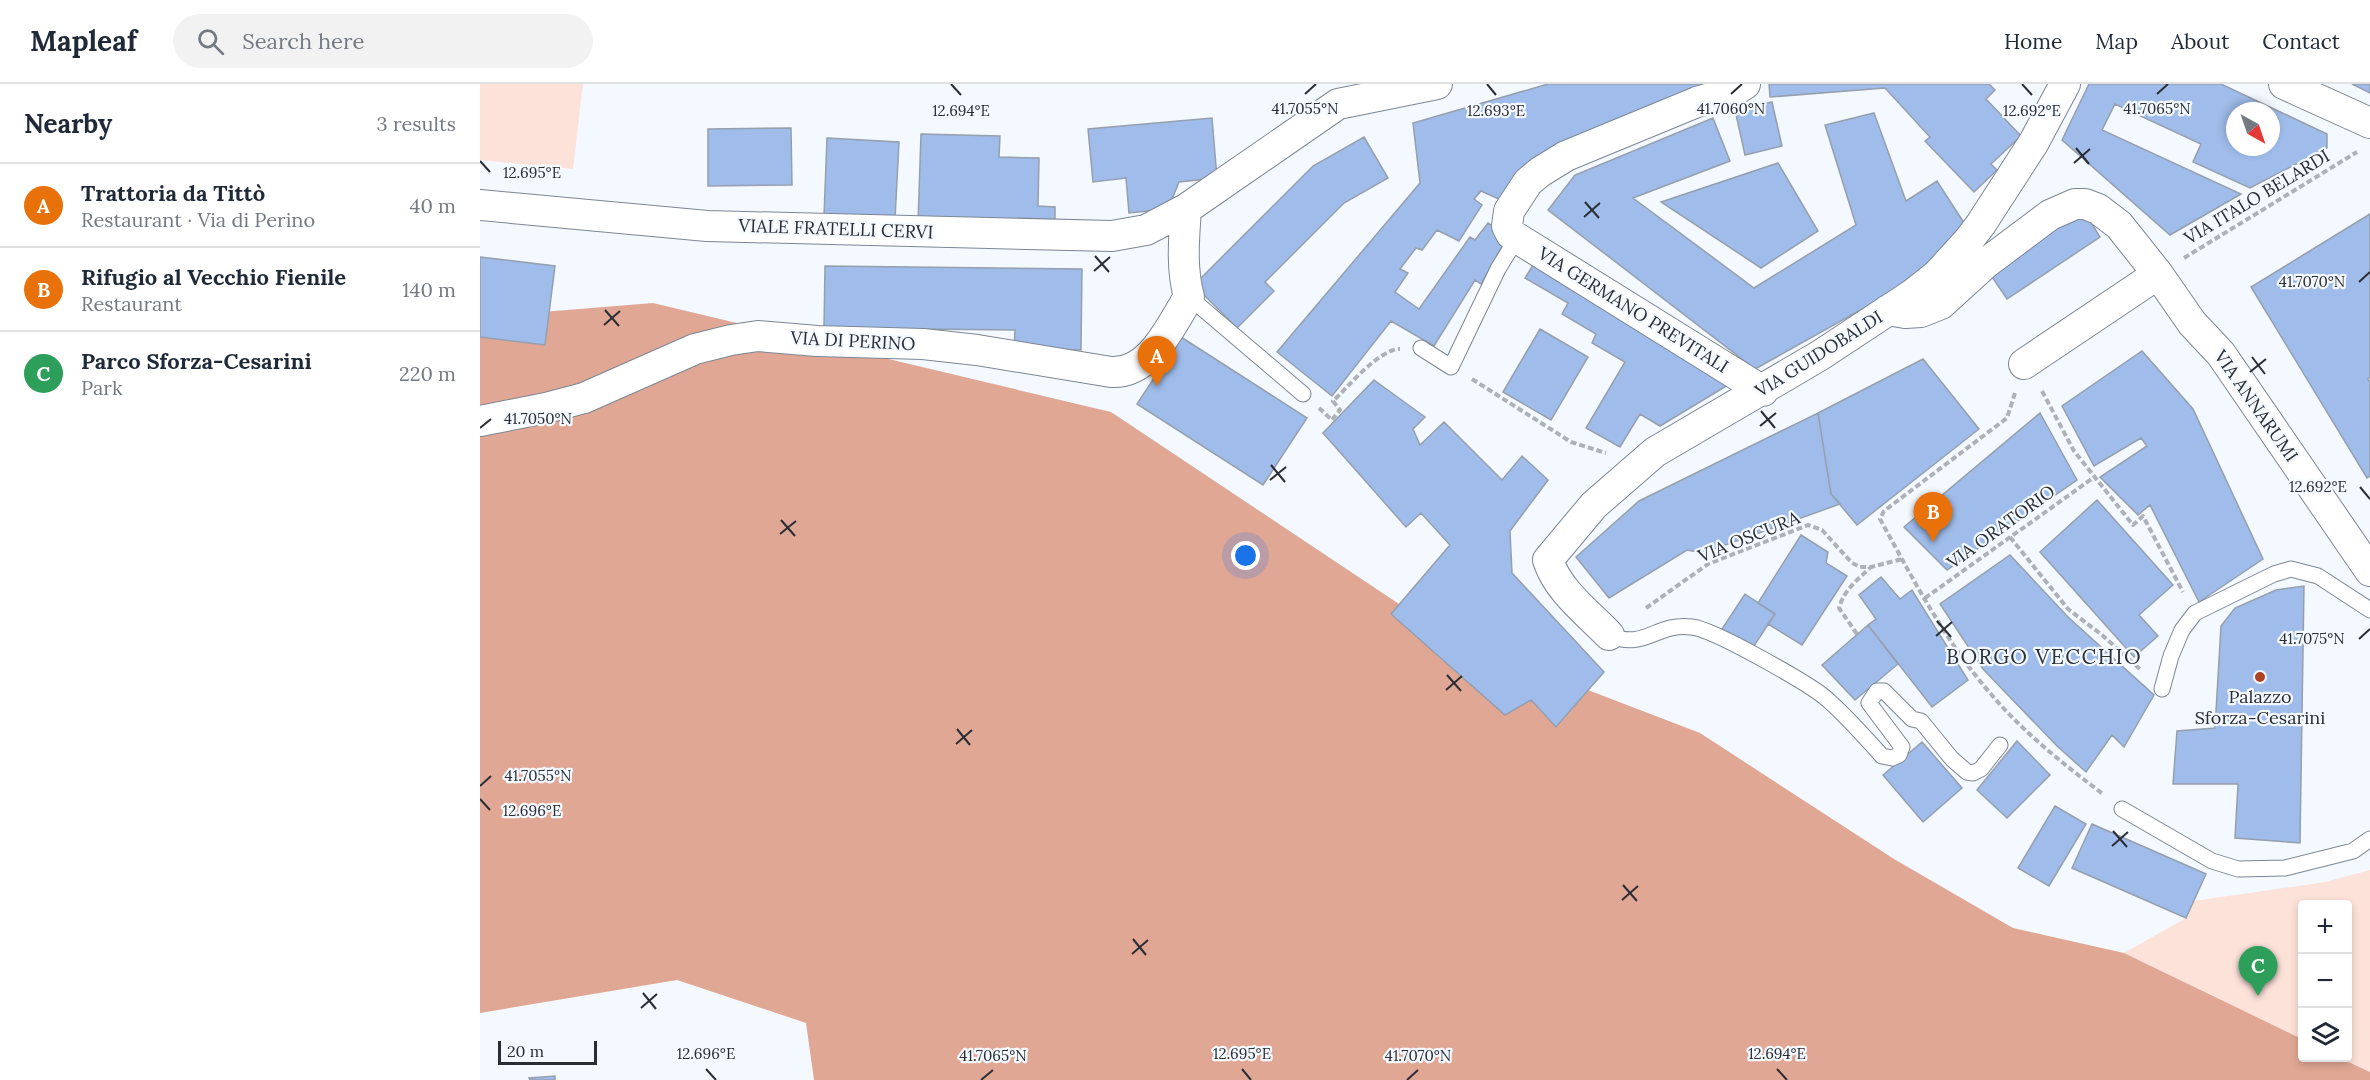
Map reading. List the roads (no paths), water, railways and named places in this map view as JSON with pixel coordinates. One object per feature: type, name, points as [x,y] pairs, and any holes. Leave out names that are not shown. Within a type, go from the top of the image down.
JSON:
[{"type":"street","points":[[1336,94],[1437,84]]},
{"type":"street","points":[[1512,232],[1509,211],[1528,182],[1552,164],[1697,102],[1734,91],[1745,84]]},
{"type":"street","points":[[1888,310],[1937,275],[1968,242],[2034,142],[2065,84]]},
{"type":"street","points":[[2284,84],[2365,136]]},
{"type":"street","name":"VIALE FRATELLI CERVI","points":[[480,205],[707,226],[1112,236],[1146,230],[1186,209],[1336,94]]},
{"type":"street","name":"VIA GUIDOBALDI","points":[[1609,634],[1559,585],[1552,574],[1548,560],[1594,505],[1642,463],[1672,442],[1763,391],[1888,310],[1905,313],[1921,312],[1948,300],[1986,263],[2063,207],[2085,204],[2111,218]]},
{"type":"street","points":[[1186,209],[1183,254],[1187,291]]},
{"type":"street","name":"VIA ANNARUMI","points":[[2111,218],[2158,274],[2192,323],[2221,354],[2370,571]]},
{"type":"street","name":"VIA GERMANO PREVITALI","points":[[1512,232],[1763,391]]},
{"type":"street","points":[[2024,364],[2158,274]]},
{"type":"street","name":"VIA DI PERINO","points":[[480,420],[546,408],[584,398],[695,349],[759,336],[933,345],[1111,372],[1126,371],[1140,365],[1151,354],[1187,291]]},
{"type":"lane","points":[[1421,348],[1451,367],[1498,269],[1512,232]]},
{"type":"lane","points":[[1187,291],[1304,394]]},
{"type":"lane","points":[[2162,689],[2182,630],[2195,614],[2274,574],[2291,569],[2318,576],[2370,610]]},
{"type":"lane","points":[[1609,634],[1628,641],[1666,628],[1694,627],[1723,639],[1820,694],[1882,756],[1892,758],[1899,755],[1902,747],[1869,704],[1877,691],[1884,691],[1912,719],[1921,721],[1952,759],[1967,772],[1973,773],[1981,769],[2001,745]]},
{"type":"lane","points":[[2122,809],[2212,861],[2238,869],[2285,868],[2353,851],[2370,839]]},
{"type":"place","name":"Trattoria da Tittò","points":[[1157,386]]},
{"type":"place","name":"Rifugio al Vecchio Fienile","points":[[1933,542]]},
{"type":"place","name":"Palazzo Sforza-Cesarini","points":[[2260,677]]},
{"type":"place","name":"Parco Sforza-Cesarini","points":[[2258,996]]},
{"type":"district","name":"BORGO VECCHIO","points":[[2044,657]]}]
